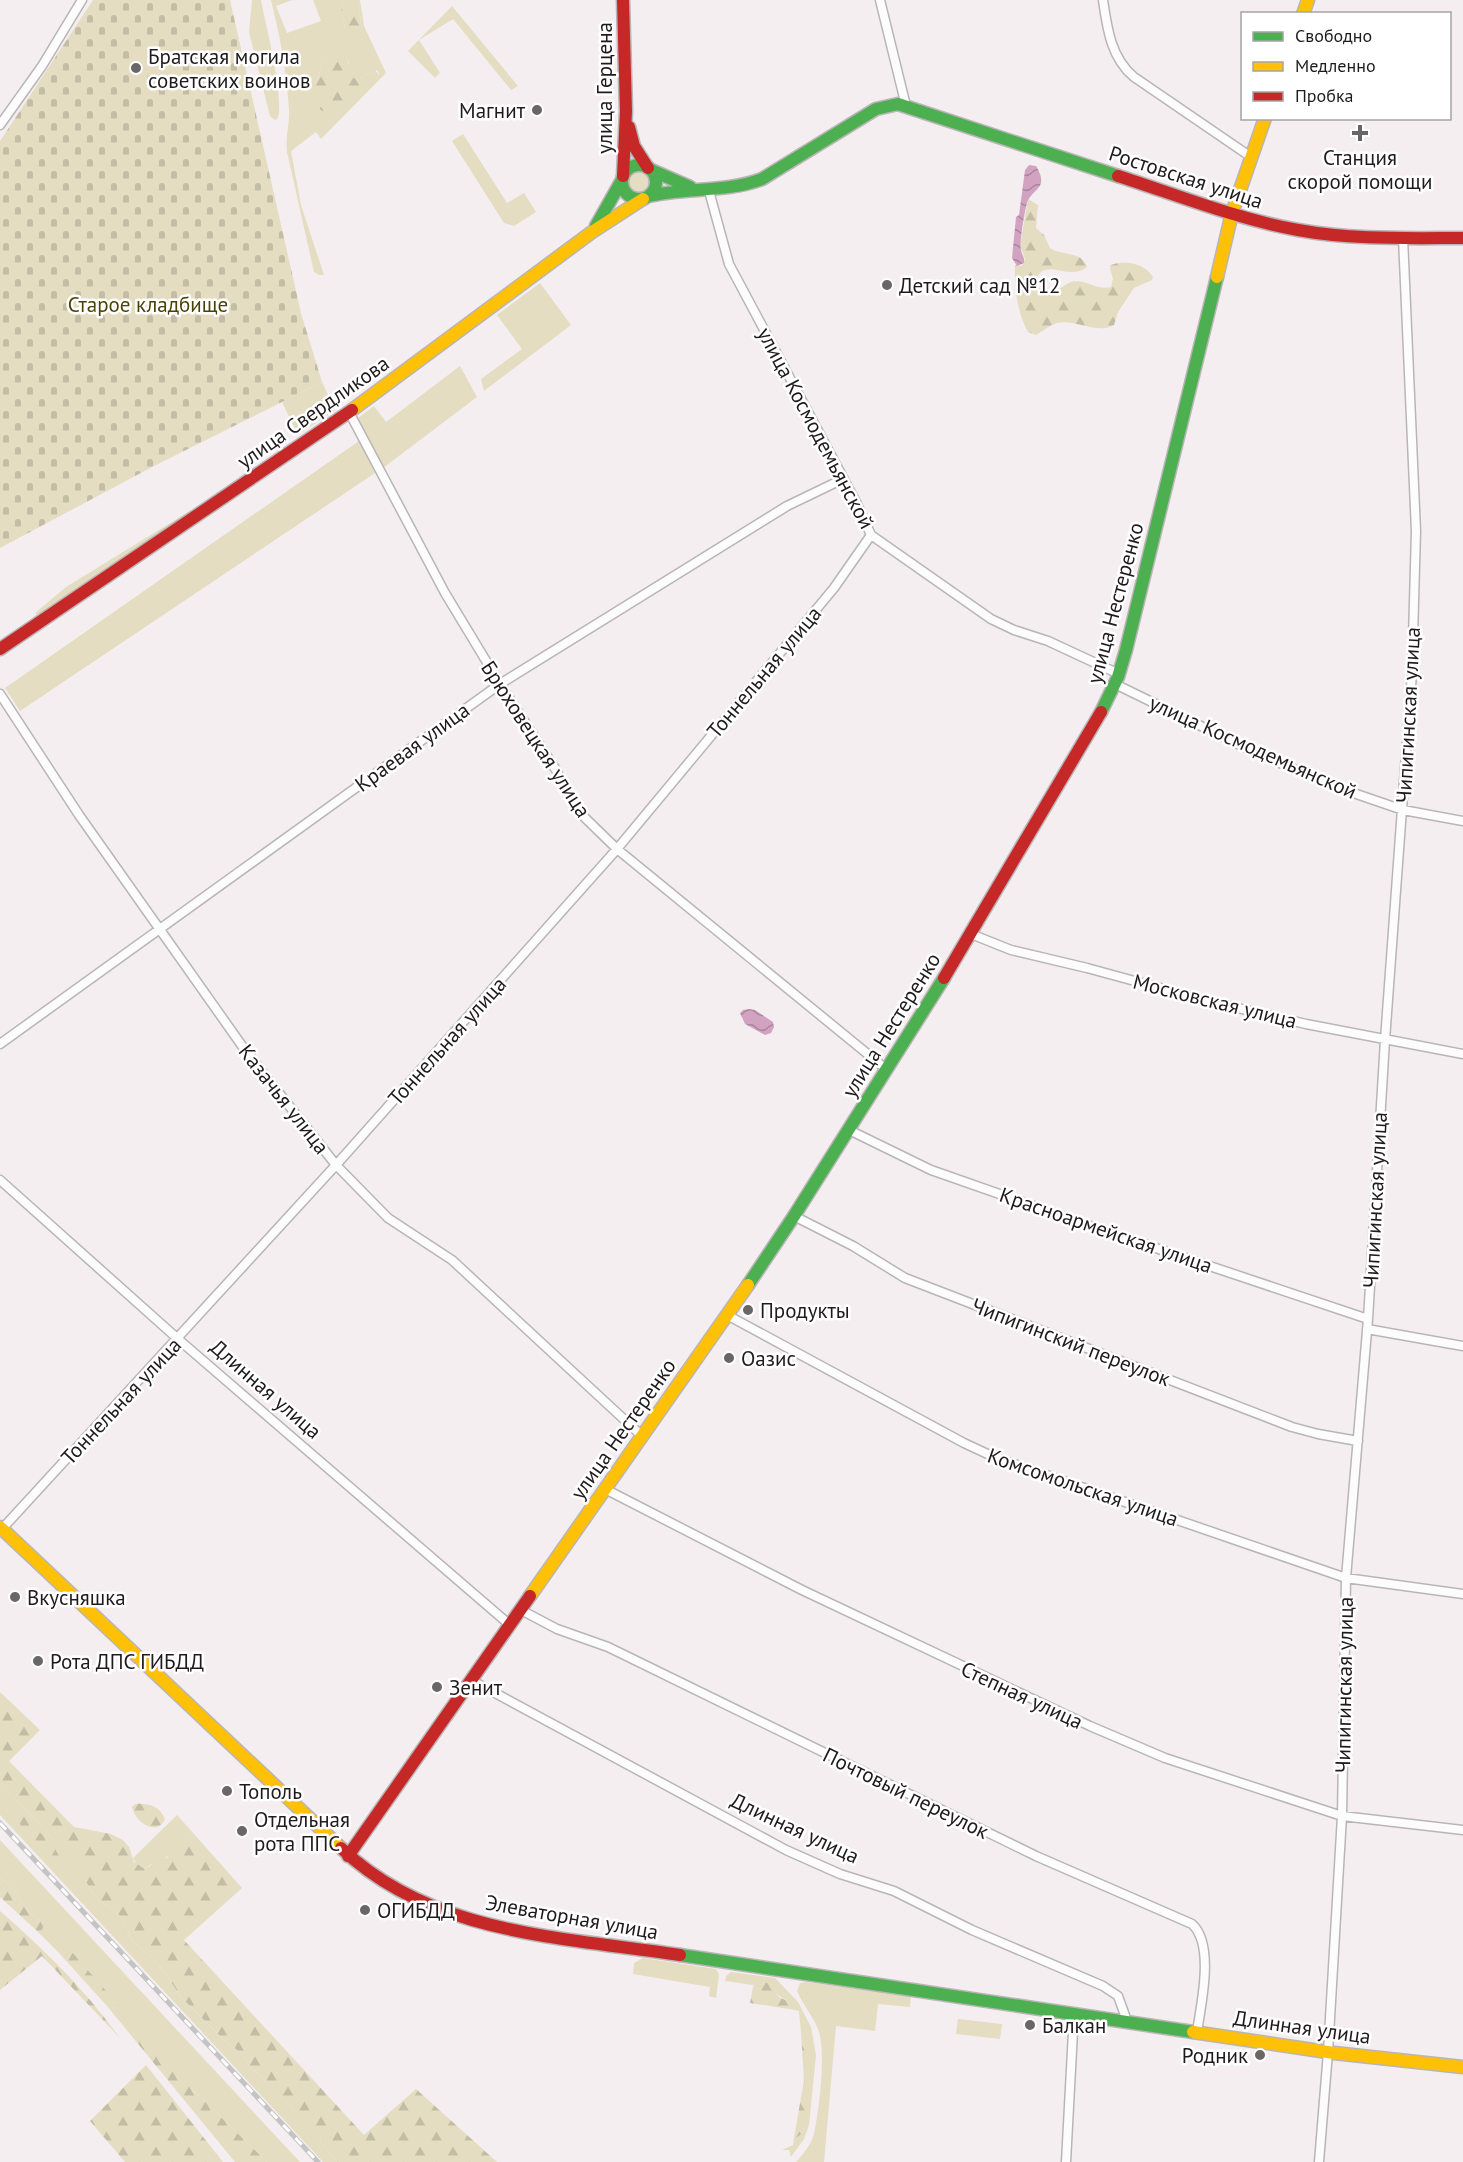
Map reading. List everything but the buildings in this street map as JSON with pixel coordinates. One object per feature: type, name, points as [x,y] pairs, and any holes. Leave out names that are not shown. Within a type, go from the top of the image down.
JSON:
[{"type":"street","points":[[0,125],[42,66],[82,0]]},
{"type":"street","name":"улица Герцена","points":[[592,232],[609,207],[623,178],[626,111],[623,0]]},
{"type":"street","points":[[880,0],[906,106]]},
{"type":"street","points":[[1103,0],[1112,45],[1116,56],[1129,73],[1251,157]]},
{"type":"street","name":"улица Свердликова","points":[[0,649],[349,412],[592,232],[646,197],[675,190],[736,189],[754,183],[876,109],[892,104],[906,106]]},
{"type":"street","name":"Ростовская улица","points":[[906,106],[1232,213],[1296,230],[1325,235],[1463,238]]},
{"type":"street","points":[[626,111],[634,146],[650,169],[656,178],[656,185],[646,197],[636,199],[628,195],[624,189],[623,178],[629,168],[635,166],[650,169],[671,180],[705,190]]},
{"type":"street","name":"улица Нестеренко","points":[[348,1856],[794,1216],[971,934],[1117,679],[1232,213],[1264,120]]},
{"type":"street","name":"улица Космодемьянской","points":[[705,190],[729,264],[856,502],[871,535],[1000,625],[1048,641],[1288,768],[1403,810],[1463,821]]},
{"type":"street","name":"Чипигинская улица","points":[[1319,2162],[1342,1816],[1346,1578],[1368,1324],[1384,1040],[1412,673],[1416,531],[1403,238]]},
{"type":"street","name":"Брюховецкая улица","points":[[349,412],[445,593],[556,770],[579,812],[617,849],[886,1069]]},
{"type":"street","name":"Краевая улица","points":[[0,1044],[500,684],[787,506],[843,479]]},
{"type":"street","name":"Тоннельная улица","points":[[1,1528],[336,1166],[617,849],[834,588],[871,535]]},
{"type":"street","name":"Казачья улица","points":[[0,694],[79,814],[245,1050],[336,1166],[388,1218],[452,1260],[642,1436]]},
{"type":"street","name":"Московская улица","points":[[971,934],[1011,951],[1208,1001],[1384,1040],[1463,1054]]},
{"type":"street","name":"Красноармейская улица","points":[[849,1130],[931,1170],[1368,1324],[1463,1346]]},
{"type":"street","name":"Длинная улица","points":[[0,1180],[178,1339],[510,1625]]},
{"type":"street","name":"Чипигинский переулок","points":[[794,1216],[853,1246],[905,1278],[1292,1427],[1358,1441]]},
{"type":"street","name":"Комсомольская улица","points":[[727,1315],[994,1457],[1346,1578],[1463,1594]]},
{"type":"street","name":"Степная улица","points":[[605,1489],[802,1590],[1090,1726],[1164,1758],[1342,1816],[1463,1830]]},
{"type":"street","name":"Элеваторная улица","points":[[1,1528],[348,1856],[382,1883],[423,1904],[450,1914],[524,1932],[1131,2022]]},
{"type":"street","name":"Почтовый переулок","points":[[521,1610],[557,1629],[608,1647],[1036,1856],[1192,1924],[1202,1938],[1204,1959],[1204,1983],[1197,2032]]},
{"type":"street","name":"Длинная улица","points":[[471,1680],[786,1850],[840,1874],[894,1891],[972,1930],[1103,1986],[1118,1996],[1131,2022],[1328,2052],[1463,2067]]},
{"type":"street","points":[[1066,2162],[1074,2013]]},
{"type":"green space","name":"Старое кладбище","points":[[93,0],[230,0],[301,313],[322,382],[154,466],[0,548],[0,141]]},
{"type":"green space","points":[[252,0],[261,0],[274,60],[279,94],[278,118],[275,120],[270,116],[249,32]]},
{"type":"green space","points":[[271,0],[292,0],[276,6],[287,33],[321,21],[313,0],[344,0],[342,14],[345,27],[362,29],[358,0],[360,0],[364,26],[386,73],[321,139],[316,132],[291,151],[301,205],[324,275],[314,272],[287,152],[288,96],[283,55]],"holes":[[[346,58],[349,62],[349,72],[355,79],[360,79],[375,70],[379,75],[347,107],[308,91],[317,80],[323,62]]]},
{"type":"green space","points":[[344,0],[358,0],[362,29],[360,32],[349,32],[345,25],[342,17]]},
{"type":"green space","points":[[452,6],[518,86],[511,90],[453,19],[419,40],[440,73],[435,78],[408,51]]},
{"type":"green space","points":[[341,56],[347,60],[349,72],[355,79],[360,79],[375,70],[379,75],[345,109],[331,114],[312,103],[308,91],[317,80],[323,62]]},
{"type":"green space","points":[[463,134],[507,203],[524,193],[536,212],[514,226],[504,223],[452,141]]},
{"type":"green space","points":[[639,169],[648,173],[652,182],[648,191],[639,195],[630,191],[626,182],[630,173]]},
{"type":"green space","points":[[1028,199],[1038,205],[1036,228],[1044,235],[1050,248],[1081,258],[1087,267],[1072,272],[1050,269],[1043,271],[1038,275],[1035,284],[1039,288],[1053,292],[1076,281],[1106,288],[1111,287],[1113,279],[1110,268],[1111,265],[1117,263],[1135,264],[1145,269],[1153,277],[1152,280],[1134,288],[1118,312],[1114,325],[1107,328],[1093,328],[1064,322],[1054,324],[1036,335],[1028,332],[1019,308],[1015,265],[1021,266],[1025,259],[1020,246]]},
{"type":"green space","points":[[540,283],[571,325],[484,391],[481,379],[522,349],[497,315]]},
{"type":"green space","points":[[460,366],[477,397],[383,468],[358,418],[374,406],[386,422]]},
{"type":"green space","points":[[322,382],[335,410],[298,435],[282,402]]},
{"type":"green space","points":[[359,441],[375,473],[20,711],[5,688]]},
{"type":"green space","points":[[188,512],[191,516],[39,618],[35,613],[66,587]]},
{"type":"green space","points":[[0,1692],[40,1730],[9,1761],[74,1827],[111,1834],[123,1840],[129,1847],[134,1862],[143,1868],[149,1867],[156,1859],[167,1858],[176,1842],[194,1834],[242,1888],[184,1940],[364,2135],[416,2089],[497,2162],[337,2162],[320,2141],[321,2136],[297,2120],[291,2106],[273,2092],[267,2081],[250,2067],[243,2054],[227,2043],[181,1997],[149,1954],[132,1941],[123,1919],[92,1892],[73,1858],[0,1782]]},
{"type":"green space","points":[[0,1782],[52,1838],[74,1858],[92,1892],[123,1919],[132,1941],[149,1954],[181,1997],[227,2043],[243,2054],[250,2067],[291,2106],[295,2115],[321,2136],[320,2141],[337,2162],[323,2162],[0,1815]]},
{"type":"green space","points":[[135,1804],[153,1806],[160,1811],[165,1820],[156,1827],[146,1825],[134,1812],[132,1807]]},
{"type":"green space","points":[[23,1815],[54,1847],[60,1858],[54,1860],[46,1856],[38,1842],[20,1824],[17,1817]]},
{"type":"green space","points":[[177,1815],[194,1834],[185,1838],[163,1860],[152,1863],[148,1867],[138,1866],[133,1858]]},
{"type":"green space","points":[[0,1840],[300,2162],[267,2162],[38,1932],[42,1930],[40,1921],[25,1908],[15,1890],[0,1877]]},
{"type":"green space","points":[[0,1877],[15,1890],[25,1908],[40,1921],[43,1926],[42,1930],[38,1932],[0,1897]]},
{"type":"green space","points":[[0,1911],[64,1971],[120,2038],[42,1956],[0,1990]]},
{"type":"green space","points":[[60,1946],[71,1951],[192,2089],[267,2162],[235,2162],[107,2006],[59,1953],[57,1949]]},
{"type":"green space","points":[[643,1958],[716,1969],[719,1974],[716,1998],[709,1996],[710,1987],[633,1974],[634,1963]]},
{"type":"green space","points":[[731,1972],[775,1978],[798,2002],[811,2027],[816,2055],[809,2125],[804,2139],[791,2157],[789,2150],[782,2150],[793,2145],[794,2138],[801,2135],[804,2130],[810,2092],[808,2058],[803,2032],[801,2033],[799,2011],[789,2009],[791,2005],[785,1999],[754,1982],[753,1985],[725,1981],[726,1976]]},
{"type":"green space","points":[[754,1982],[768,1983],[779,1997],[790,2003],[789,2009],[750,2003]]},
{"type":"green space","points":[[800,1983],[911,1996],[910,2007],[878,2004],[875,2031],[836,2026],[824,2162],[796,2162],[809,2146],[814,2134],[821,2083],[822,2054],[819,2032],[797,1991]]},
{"type":"green space","points":[[958,2019],[1002,2024],[1000,2039],[956,2034]]},
{"type":"green space","points":[[801,2033],[809,2037],[810,2101],[806,2126],[801,2134],[794,2138],[804,2080]]},
{"type":"green space","points":[[146,2065],[223,2162],[125,2162],[90,2121]]},
{"type":"water","points":[[1029,165],[1036,166],[1041,184],[1027,203],[1021,241],[1024,263],[1017,266],[1012,258],[1016,217],[1019,215],[1025,170]]},
{"type":"water","points":[[749,1009],[755,1010],[773,1022],[774,1027],[771,1033],[765,1035],[745,1024],[740,1013]]},
{"type":"railway","points":[[0,1823],[318,2162]]},
{"type":"traffic: fast","points":[[649,196],[734,186],[762,179],[876,109],[898,104],[1118,176]]},
{"type":"traffic: fast","points":[[639,165],[651,170],[656,182],[651,194],[639,199],[627,194],[622,182],[627,170],[639,165]]},
{"type":"traffic: fast","points":[[651,170],[690,187]]},
{"type":"traffic: fast","points":[[596,226],[622,180]]},
{"type":"traffic: fast","points":[[1101,712],[1118,677],[1126,650],[1217,277]]},
{"type":"traffic: fast","points":[[748,1285],[944,978]]},
{"type":"traffic: fast","points":[[680,1955],[1193,2032]]},
{"type":"traffic: slow","points":[[1304,12],[1308,0]]},
{"type":"traffic: slow","points":[[1217,277],[1232,213],[1264,120]]},
{"type":"traffic: slow","points":[[352,410],[592,232],[643,199]]},
{"type":"traffic: slow","points":[[530,1596],[748,1285]]},
{"type":"traffic: slow","points":[[0,1527],[341,1848]]},
{"type":"traffic: slow","points":[[1193,2032],[1334,2053],[1463,2067]]},
{"type":"traffic: jam","points":[[623,0],[626,111],[623,176]]},
{"type":"traffic: jam","points":[[629,127],[634,146],[648,168]]},
{"type":"traffic: jam","points":[[1118,176],[1230,213],[1298,230],[1359,237],[1463,238]]},
{"type":"traffic: jam","points":[[0,649],[352,410]]},
{"type":"traffic: jam","points":[[944,978],[1101,712]]},
{"type":"traffic: jam","points":[[348,1856],[530,1596]]},
{"type":"traffic: jam","points":[[341,1848],[377,1877],[416,1899],[457,1915],[545,1936],[680,1955]]},
{"type":"place","name":"Братская могила советских воинов","points":[[136,68]]},
{"type":"place","name":"Магнит","points":[[537,110]]},
{"type":"place","name":"Станция скорой помощи","points":[[1360,133]]},
{"type":"place","name":"Детский сад №12","points":[[887,285]]},
{"type":"place","name":"Продукты","points":[[748,1310]]},
{"type":"place","name":"Оазис","points":[[729,1358]]},
{"type":"place","name":"Вкусняшка","points":[[15,1597]]},
{"type":"place","name":"Рота ДПС ГИБДД","points":[[38,1661]]},
{"type":"place","name":"Зенит","points":[[437,1687]]},
{"type":"place","name":"Тополь","points":[[227,1791]]},
{"type":"place","name":"Отдельная рота ППС","points":[[242,1831]]},
{"type":"place","name":"ОГИБДД","points":[[365,1910]]},
{"type":"place","name":"Балкан","points":[[1030,2025]]},
{"type":"place","name":"Родник","points":[[1260,2055]]}]
